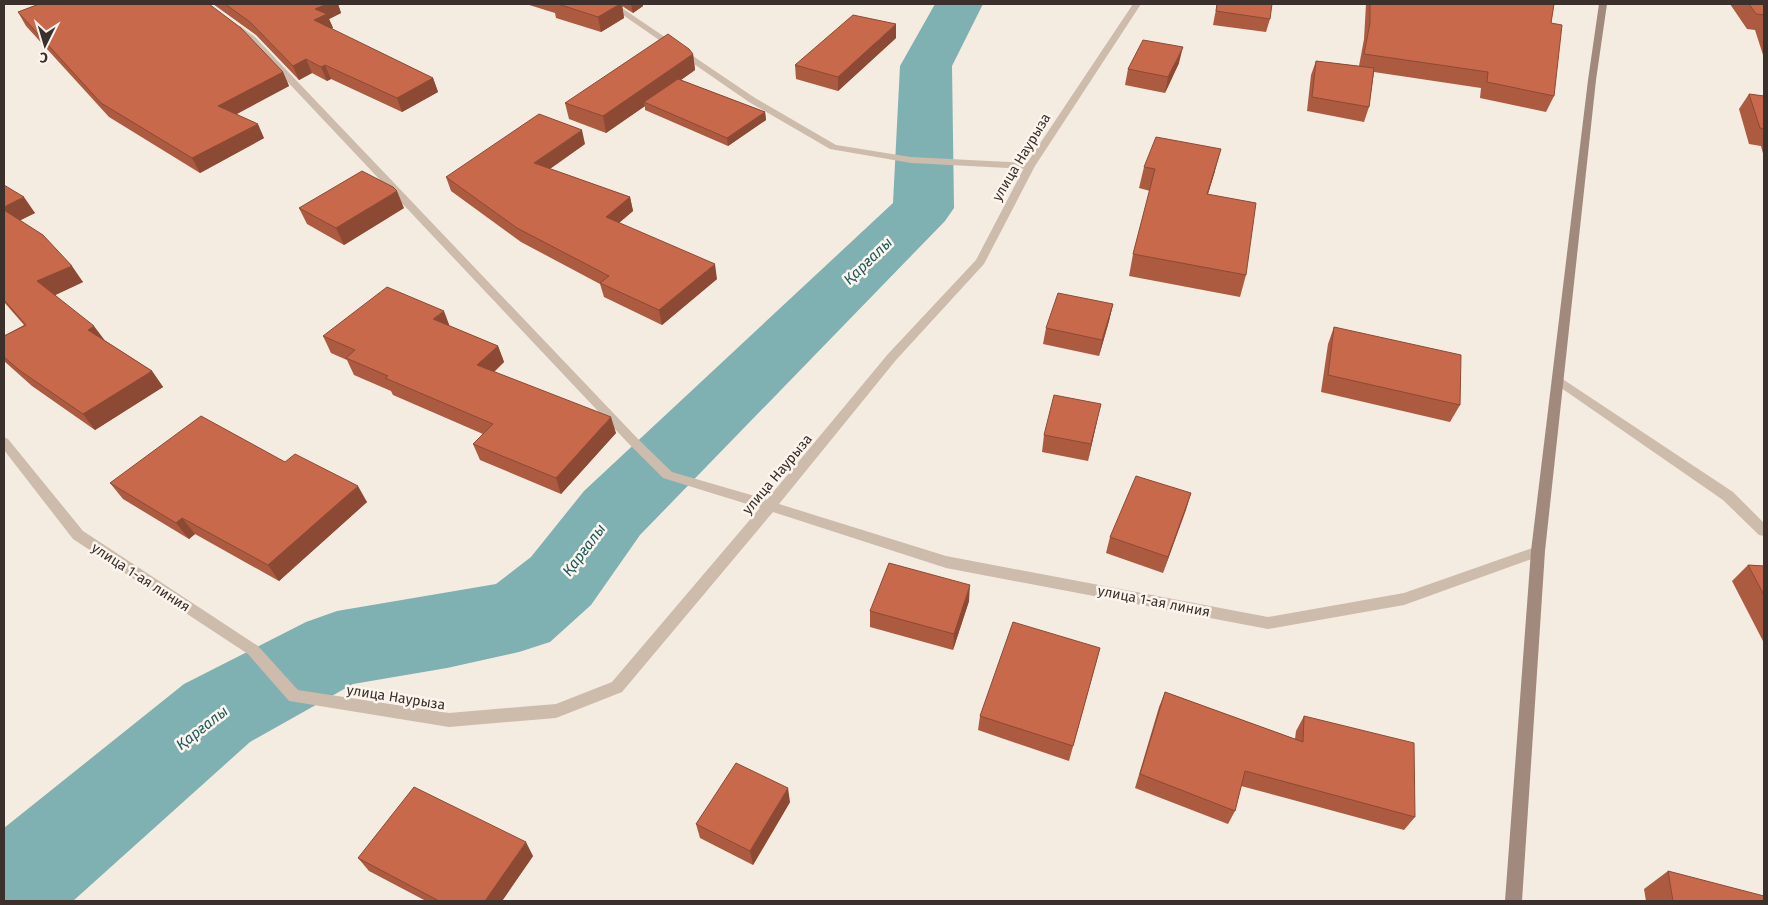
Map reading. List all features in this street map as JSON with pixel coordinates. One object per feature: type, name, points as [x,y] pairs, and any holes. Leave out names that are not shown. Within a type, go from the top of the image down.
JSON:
[{"type":"street","points":[[612,4],[752,100],[833,147],[911,160],[1030,166]]},
{"type":"street","name":"улица Наурыза","points":[[294,696],[449,720],[556,711],[617,687],[770,506],[892,357],[980,262],[1030,166],[1137,4]]},
{"type":"street","points":[[1513,901],[1538,551],[1603,4]]},
{"type":"street","name":"улица 1-ая линия","points":[[229,21],[252,39],[634,442],[668,475],[946,562],[1268,623],[1404,599],[1538,551]]},
{"type":"street","points":[[1558,380],[1728,496],[1764,531]]},
{"type":"street","name":"улица 1-ая линия","points":[[4,442],[78,536],[253,650],[294,696]]},
{"type":"building","points":[[39,4],[209,4],[241,28],[283,72],[218,106],[258,124],[192,158],[101,103],[18,12]]},
{"type":"building","points":[[225,4],[327,4],[315,9],[327,14],[314,20],[433,78],[397,98],[325,65],[321,67],[306,59],[293,66],[250,22]]},
{"type":"building","points":[[558,4],[620,4],[598,17]]},
{"type":"building","points":[[1217,4],[1272,4],[1270,19],[1216,11]]},
{"type":"building","points":[[1370,4],[1554,4],[1551,23],[1562,25],[1554,96],[1487,82],[1488,72],[1364,54],[1370,23]]},
{"type":"building","points":[[1749,4],[1764,4],[1764,15],[1756,14]]},
{"type":"building","points":[[853,15],[896,24],[838,77],[795,65]]},
{"type":"building","points":[[668,34],[693,54],[603,116],[565,103]]},
{"type":"building","points":[[1143,40],[1183,47],[1168,77],[1128,69]]},
{"type":"building","points":[[1316,61],[1374,68],[1369,107],[1312,97]]},
{"type":"building","points":[[678,79],[765,112],[727,138],[644,102]]},
{"type":"building","points":[[1749,94],[1764,96],[1764,129],[1760,128]]},
{"type":"building","points":[[539,114],[582,130],[534,163],[630,197],[606,217],[715,264],[659,310],[600,283],[609,276],[517,228],[446,177]]},
{"type":"building","points":[[1156,137],[1221,149],[1207,194],[1256,203],[1246,275],[1133,254],[1155,169],[1144,167]]},
{"type":"building","points":[[362,171],[397,191],[336,228],[299,208]]},
{"type":"building","points":[[4,185],[24,197],[4,207]]},
{"type":"building","points":[[4,210],[43,235],[72,266],[37,281],[94,326],[88,330],[152,371],[83,414],[19,370],[4,357],[4,336],[26,325],[4,300]]},
{"type":"building","points":[[387,287],[444,311],[433,319],[498,346],[477,365],[611,417],[556,478],[473,444],[493,424],[385,378],[388,376],[346,358],[355,350],[323,336]]},
{"type":"building","points":[[1058,293],[1113,304],[1102,340],[1046,328]]},
{"type":"building","points":[[1334,327],[1461,355],[1460,405],[1328,375]]},
{"type":"building","points":[[1054,395],[1101,404],[1091,444],[1044,435]]},
{"type":"building","points":[[201,416],[285,462],[295,454],[358,486],[268,565],[182,518],[176,523],[110,483]]},
{"type":"building","points":[[1136,476],[1191,493],[1168,557],[1110,537]]},
{"type":"building","points":[[889,563],[970,585],[954,634],[870,611]]},
{"type":"building","points":[[1748,565],[1764,566],[1764,595]]},
{"type":"building","points":[[1013,622],[1100,648],[1073,746],[980,716]]},
{"type":"building","points":[[1165,692],[1303,742],[1304,716],[1414,743],[1415,817],[1245,771],[1235,811],[1140,774]]},
{"type":"building","points":[[736,763],[788,788],[750,851],[696,824]]},
{"type":"building","points":[[414,787],[526,842],[485,901],[439,901],[358,858]]},
{"type":"building","points":[[1668,871],[1764,896],[1764,901],[1673,901]]},
{"type":"waterway","name":"Қарғалы","points":[[4,894],[217,713],[337,649],[447,631],[519,616],[561,581],[612,513],[923,208],[926,66],[959,4]]}]
